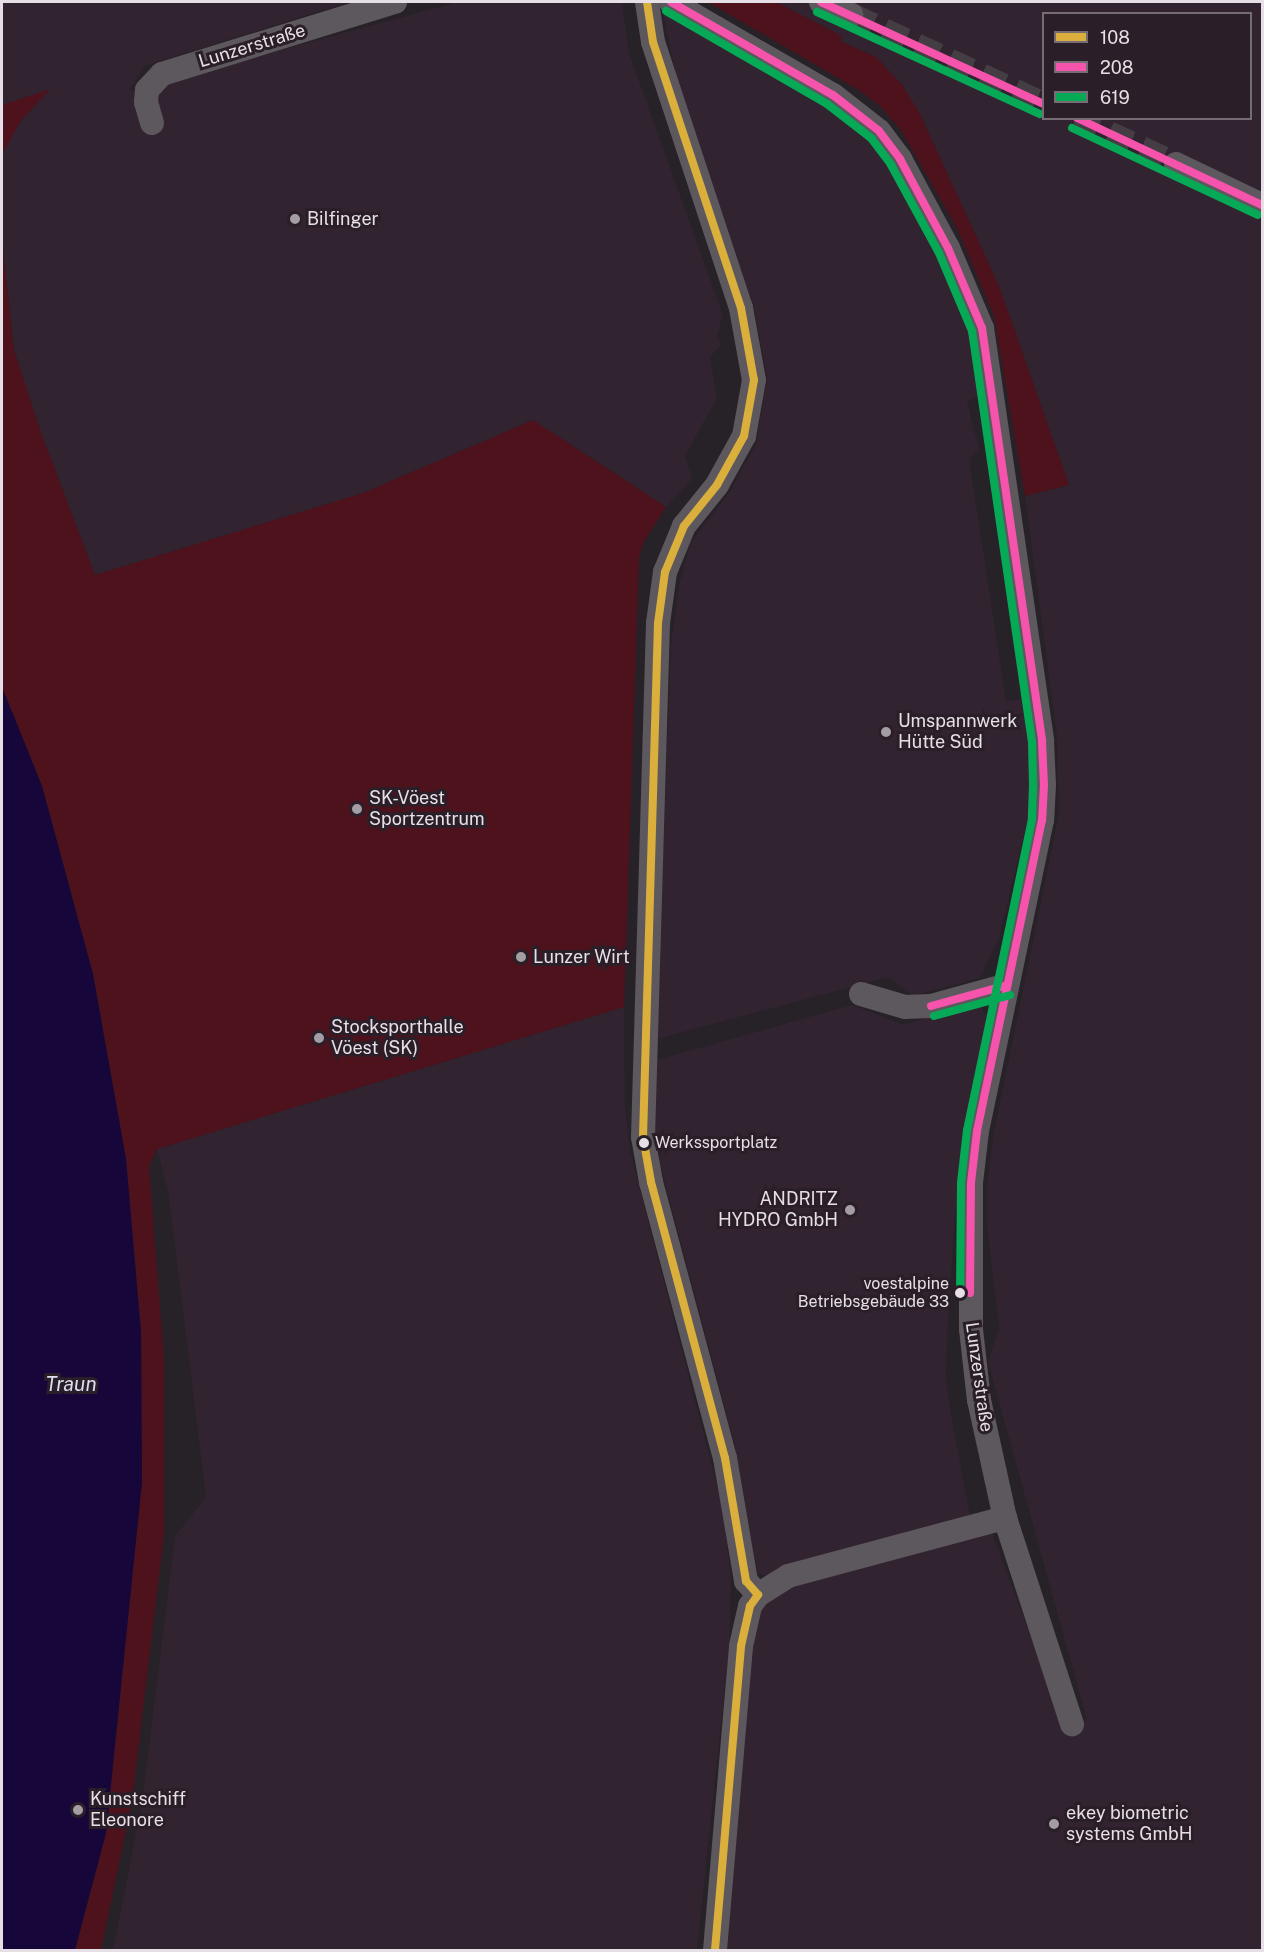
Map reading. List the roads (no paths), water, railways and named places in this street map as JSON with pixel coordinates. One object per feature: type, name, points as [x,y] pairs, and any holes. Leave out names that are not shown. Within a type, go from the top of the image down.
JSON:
[{"type":"street","name":"Lunzerstraße","points":[[152,123],[146,102],[147,90],[162,74],[395,2]]},
{"type":"street","points":[[647,2],[653,42],[741,308],[754,380],[744,436],[717,485],[684,526],[665,572],[658,623],[643,1137],[651,1182],[717,1424],[746,1581],[758,1595]]},
{"type":"street","name":"Lunzerstraße","points":[[671,2],[833,95],[879,131],[900,159],[948,248],[982,328],[1042,741],[1044,785],[1042,820],[977,1131],[969,1259],[979,1400],[1005,1518],[1072,1724]]},
{"type":"street","points":[[1176,164],[1263,205]]},
{"type":"street","points":[[861,994],[905,1007],[923,1006],[1007,985]]},
{"type":"street","points":[[715,1950],[741,1646],[750,1606],[758,1595],[788,1576],[1005,1518]]},
{"type":"water","name":"Traun","points":[[2,687],[42,786],[93,974],[126,1159],[141,1332],[142,1482],[106,1833],[75,1950],[2,1950]]},
{"type":"tunnel","points":[[851,15],[1042,103]]},
{"type":"tunnel","points":[[1080,120],[1176,164]]},
{"type":"place","name":"Bilfinger","points":[[295,219]]},
{"type":"place","name":"Umspannwerk Hütte Süd","points":[[886,732]]},
{"type":"place","name":"SK-Vöest Sportzentrum","points":[[357,809]]},
{"type":"place","name":"Lunzer Wirt","points":[[521,957]]},
{"type":"place","name":"Stocksporthalle Vöest (SK)","points":[[319,1038]]},
{"type":"place","name":"Werkssportplatz","points":[[644,1143]]},
{"type":"place","name":"ANDRITZ HYDRO GmbH","points":[[850,1210]]},
{"type":"place","name":"voestalpine Betriebsgebäude 33","points":[[960,1293]]},
{"type":"place","name":"Kunstschiff Eleonore","points":[[78,1810]]},
{"type":"place","name":"ekey biometric systems GmbH","points":[[1054,1824]]}]
